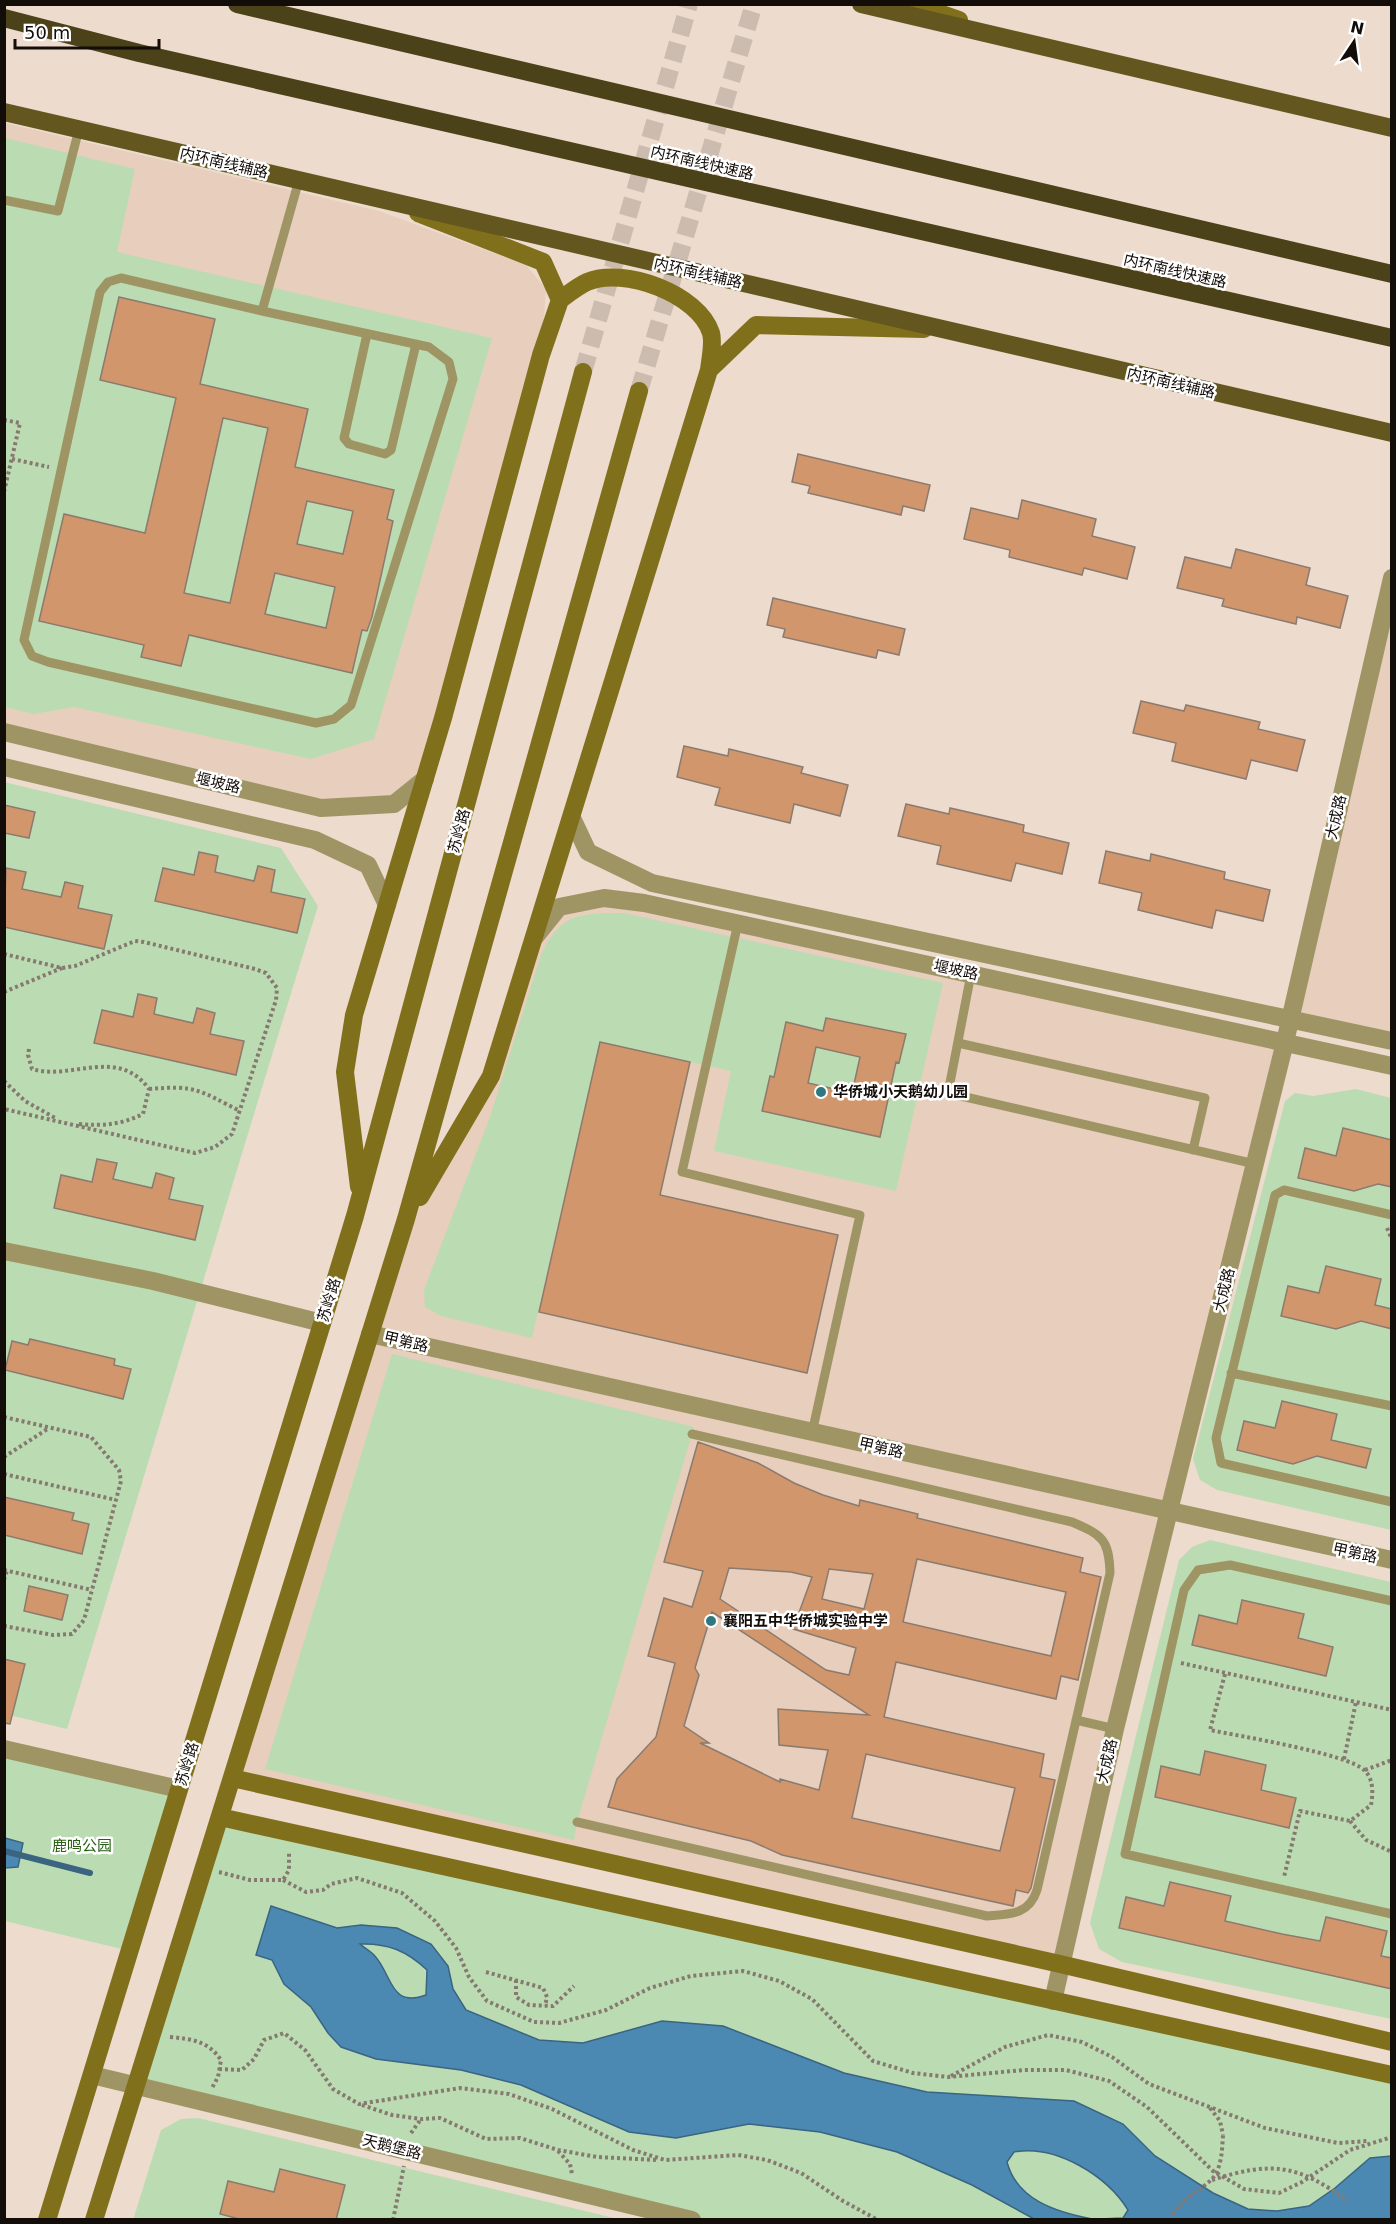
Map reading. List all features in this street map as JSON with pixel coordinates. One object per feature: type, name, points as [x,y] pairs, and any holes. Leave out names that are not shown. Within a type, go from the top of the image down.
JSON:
[{"type":"highway","points":[[237,4],[1392,274]]},
{"type":"highway","name":"内环南线快速路","points":[[4,18],[139,53],[1392,338]]},
{"type":"main road","points":[[861,4],[1392,128]]},
{"type":"main road","points":[[913,4],[1032,44]]},
{"type":"main road","name":"内环南线辅路","points":[[4,112],[1392,433]]},
{"type":"main road","points":[[384,201],[543,262],[560,300]]},
{"type":"main road","points":[[355,1216],[359,1188],[345,1072],[354,1015],[425,779],[541,355],[560,300],[588,281],[624,278],[663,286],[696,309],[711,333],[709,370],[492,1076],[406,1219]]},
{"type":"main road","points":[[709,370],[756,325],[943,330]]},
{"type":"main road","name":"苏岭路","points":[[47,2220],[355,1216],[583,372]]},
{"type":"main road","points":[[94,2220],[406,1219],[639,391]]},
{"type":"main road","points":[[232,1778],[1060,1964],[1392,2042]]},
{"type":"main road","points":[[220,1817],[1392,2075]]},
{"type":"street","name":"大成路","points":[[1053,2001],[1114,1729],[1170,1513],[1285,1042],[1392,578]]},
{"type":"street","name":"堰坡路","points":[[4,732],[321,808],[394,804],[425,779]]},
{"type":"street","points":[[4,767],[315,840],[368,865],[387,905]]},
{"type":"street","name":"堰坡路","points":[[572,818],[588,852],[652,883],[1392,1041]]},
{"type":"street","name":"堰坡路","points":[[534,938],[559,906],[604,898],[644,903],[1392,1066]]},
{"type":"street","points":[[4,1251],[153,1281],[322,1323]]},
{"type":"street","name":"甲第路","points":[[370,1334],[1170,1513],[1392,1560]]},
{"type":"street","points":[[4,1749],[179,1789]]},
{"type":"street","name":"天鹅堡路","points":[[92,2075],[686,2219]]},
{"type":"lane","points":[[4,200],[58,211],[79,129]]},
{"type":"lane","points":[[262,311],[298,180]]},
{"type":"lane","points":[[121,278],[368,334],[429,347],[449,362],[453,379],[351,705],[334,719],[316,723],[48,662],[32,656],[24,640],[100,292],[108,282],[121,278]]},
{"type":"lane","points":[[368,334],[344,438],[349,444],[386,454],[391,450],[416,344]]},
{"type":"lane","points":[[738,923],[682,1172],[860,1215],[812,1433]]},
{"type":"lane","points":[[972,974],[948,1093],[1255,1164]]},
{"type":"lane","points":[[958,1043],[1205,1098],[1193,1150]]},
{"type":"lane","points":[[1392,1215],[1284,1190],[1275,1194],[1216,1438],[1221,1463],[1392,1502]]},
{"type":"lane","points":[[1231,1373],[1392,1406]]},
{"type":"lane","points":[[577,1822],[987,1916],[1020,1913],[1033,1902],[1037,1890],[1110,1573],[1109,1549],[1094,1532],[1072,1522],[692,1434]]},
{"type":"lane","points":[[1392,1601],[1230,1565],[1198,1570],[1184,1590],[1125,1854],[1392,1914]]},
{"type":"lane","points":[[1076,1720],[1114,1729]]},
{"type":"path","points":[[4,420],[20,423],[4,492]]},
{"type":"path","points":[[12,459],[61,470]]},
{"type":"path","points":[[4,992],[135,941],[266,973],[277,988],[276,1000],[232,1134],[215,1147],[195,1153],[4,1109]]},
{"type":"path","points":[[4,954],[62,968]]},
{"type":"path","points":[[4,1081],[25,1101],[64,1123],[105,1126],[125,1123],[143,1114],[149,1089],[140,1076],[121,1069],[94,1066],[44,1073],[32,1069],[28,1055],[29,1049]]},
{"type":"path","points":[[149,1089],[183,1086],[194,1088],[240,1111]]},
{"type":"path","points":[[4,1417],[91,1437],[120,1470],[121,1481],[84,1620],[72,1634],[52,1635],[4,1626]]},
{"type":"path","points":[[4,1457],[50,1427]]},
{"type":"path","points":[[4,1474],[116,1500]]},
{"type":"path","points":[[4,1580],[6,1570],[92,1590]]},
{"type":"path","points":[[1168,1661],[1392,1710]]},
{"type":"path","points":[[1225,1674],[1210,1730],[1344,1759],[1365,1770],[1373,1789],[1371,1805],[1350,1821]]},
{"type":"path","points":[[1344,1759],[1356,1702]]},
{"type":"path","points":[[1365,1770],[1392,1760]]},
{"type":"path","points":[[1281,1889],[1300,1811],[1350,1821],[1366,1840],[1392,1852]]},
{"type":"path","points":[[277,1830],[291,1854],[290,1870],[283,1881]]},
{"type":"path","points":[[204,1868],[250,1880],[283,1881],[306,1892],[323,1890],[332,1884],[357,1878],[402,1893],[435,1922],[456,1948],[469,1977],[487,2001],[534,2022],[559,2023],[606,2010],[650,1988],[691,1976],[743,1971],[780,1981],[812,1999],[873,2061],[912,2073],[948,2077],[1035,2070],[1066,2070],[1109,2081],[1147,2107],[1213,2171],[1244,2189],[1279,2193],[1302,2182],[1350,2150],[1374,2140]]},
{"type":"path","points":[[486,1972],[543,1989],[547,1997],[545,2006]]},
{"type":"path","points":[[516,1980],[516,1997],[529,2005],[553,2006],[574,1986]]},
{"type":"path","points":[[219,2069],[242,2070],[255,2059],[264,2040],[284,2033],[305,2050],[333,2090],[359,2104],[392,2115],[421,2119],[440,2118],[486,2139],[520,2138],[558,2150],[597,2157],[665,2160],[738,2155],[767,2160],[801,2173],[843,2201],[878,2220]]},
{"type":"path","points":[[151,2035],[189,2039],[213,2048],[221,2060],[209,2094],[193,2099]]},
{"type":"path","points":[[948,2077],[1005,2047],[1048,2035],[1082,2042],[1112,2057],[1149,2084],[1265,2127],[1338,2143],[1392,2137]]},
{"type":"path","points":[[359,2104],[460,2088],[509,2094],[552,2109],[633,2150],[665,2160]]},
{"type":"path","points":[[1210,2108],[1220,2121],[1223,2135],[1222,2158],[1212,2180]]},
{"type":"path","points":[[558,2150],[570,2164],[573,2191]]},
{"type":"path","points":[[393,2220],[406,2151]]},
{"type":"path","points":[[1170,2220],[1196,2189],[1212,2180],[1242,2170],[1275,2168],[1301,2171],[1322,2181],[1348,2201]]},
{"type":"shaded area","points":[[5,123],[379,211],[526,265],[546,289],[541,355],[425,779],[394,804],[321,808],[5,732]]},
{"type":"shaded area","points":[[1391,578],[1391,1041],[1290,1018]]},
{"type":"shaded area","points":[[604,898],[1285,1042],[1060,1964],[232,1778],[406,1219],[491,1076],[534,938],[559,907]]},
{"type":"green space","points":[[5,138],[135,169],[117,252],[492,338],[374,739],[311,759],[74,707],[33,714],[5,707]]},
{"type":"green space","points":[[4,782],[281,848],[318,906],[67,1729],[5,1714]]},
{"type":"green space","points":[[624,913],[943,983],[896,1191],[714,1151],[731,1071],[600,1042],[532,1338],[441,1316],[425,1307],[424,1290],[490,1117],[541,955],[557,930],[574,918],[584,915]]},
{"type":"green space","points":[[1356,1089],[1391,1098],[1391,1530],[1217,1490],[1200,1480],[1193,1459],[1285,1101],[1295,1093],[1313,1096]]},
{"type":"green space","points":[[392,1354],[694,1427],[577,1822],[574,1840],[265,1769]]},
{"type":"green space","points":[[1210,1540],[1391,1582],[1391,2019],[1122,1962],[1099,1949],[1090,1923],[1179,1560],[1192,1547]]},
{"type":"green space","name":"鹿鸣公园","points":[[5,1749],[179,1789],[130,1951],[5,1921]]},
{"type":"green space","points":[[220,1817],[1391,2075],[1391,2219],[692,2219],[135,2086]]},
{"type":"green space","points":[[198,2118],[618,2219],[133,2220],[161,2130],[181,2119]]},
{"type":"water","points":[[5,1838],[23,1843],[18,1867],[5,1868]]},
{"type":"water","points":[[271,1906],[337,1928],[361,1925],[397,1928],[431,1944],[448,1966],[453,1989],[466,2010],[539,2040],[583,2043],[662,2021],[723,2026],[844,2073],[927,2092],[1074,2101],[1123,2124],[1155,2156],[1213,2193],[1248,2209],[1277,2211],[1309,2206],[1335,2188],[1370,2158],[1391,2156],[1391,2219],[1100,2219],[1123,2218],[1128,2210],[1107,2185],[1079,2165],[1063,2158],[1047,2153],[1014,2152],[1007,2162],[1019,2186],[1029,2195],[1052,2208],[1092,2219],[1034,2219],[972,2185],[897,2152],[820,2132],[749,2124],[676,2138],[629,2132],[521,2085],[461,2070],[376,2059],[341,2047],[328,2033],[311,2007],[284,1984],[272,1960],[256,1955]],"holes":[[[360,1944],[370,1944],[404,1953],[427,1970],[426,1995],[414,1998],[398,1993],[374,1955]]]},
{"type":"building","points":[[119,297],[215,319],[200,384],[308,409],[295,467],[394,490],[387,519],[393,521],[372,617],[367,631],[362,630],[352,673],[189,635],[181,666],[141,657],[144,645],[39,621],[64,514],[145,533],[176,398],[100,380]],"holes":[[[223,418],[268,428],[230,603],[184,593]],[[307,501],[353,511],[343,554],[297,544]],[[275,573],[335,587],[326,628],[265,614]]]},
{"type":"building","points":[[798,454],[930,485],[924,511],[903,506],[901,515],[808,493],[810,486],[792,482]]},
{"type":"building","points":[[1022,500],[1096,519],[1092,536],[1135,547],[1127,579],[1084,568],[1082,575],[1009,557],[1010,550],[964,539],[971,508],[1018,519]]},
{"type":"building","points":[[1236,549],[1310,568],[1306,585],[1348,596],[1340,628],[1297,617],[1296,624],[1222,606],[1224,599],[1177,588],[1185,557],[1231,568]]},
{"type":"building","points":[[773,598],[905,629],[899,655],[878,650],[876,658],[783,637],[785,629],[767,625]]},
{"type":"building","points":[[1141,701],[1184,711],[1186,705],[1260,722],[1258,729],[1305,740],[1297,771],[1251,760],[1246,779],[1172,761],[1176,743],[1133,733]]},
{"type":"building","points":[[684,746],[728,756],[729,749],[803,767],[801,773],[848,785],[840,816],[794,804],[790,823],[715,805],[720,788],[677,777]]},
{"type":"building","points":[[906,804],[949,814],[950,808],[1024,825],[1023,832],[1069,843],[1062,874],[1016,863],[1011,881],[937,864],[941,846],[898,836]]},
{"type":"building","points":[[4,805],[35,812],[29,838],[4,833]]},
{"type":"building","points":[[1106,851],[1150,861],[1151,854],[1225,872],[1224,879],[1270,890],[1263,921],[1216,910],[1212,928],[1138,910],[1142,893],[1099,883]]},
{"type":"building","points":[[199,852],[218,856],[215,872],[254,881],[258,866],[275,870],[271,892],[305,899],[297,933],[155,901],[163,868],[194,875]]},
{"type":"building","points":[[6,868],[26,872],[22,889],[61,897],[65,882],[83,886],[78,908],[112,915],[104,949],[4,927]]},
{"type":"building","points":[[138,994],[157,998],[154,1014],[193,1023],[197,1008],[215,1013],[210,1034],[244,1041],[236,1075],[94,1043],[102,1010],[133,1017]]},
{"type":"building","points":[[826,1018],[906,1034],[899,1063],[896,1062],[880,1137],[762,1111],[770,1076],[774,1077],[786,1022],[823,1031]],"holes":[[[816,1047],[860,1057],[852,1093],[808,1083]]]},
{"type":"building","points":[[600,1042],[690,1062],[660,1195],[838,1235],[807,1373],[539,1312]]},
{"type":"building","points":[[1343,1128],[1392,1140],[1392,1187],[1378,1184],[1354,1191],[1298,1178],[1305,1148],[1336,1156]]},
{"type":"building","points":[[97,1159],[117,1163],[113,1179],[152,1188],[156,1173],[174,1178],[169,1199],[203,1206],[195,1240],[54,1208],[61,1175],[92,1182]]},
{"type":"building","points":[[1326,1266],[1381,1279],[1375,1305],[1392,1309],[1392,1329],[1361,1321],[1336,1329],[1281,1316],[1288,1286],[1319,1293]]},
{"type":"building","points":[[30,1339],[115,1359],[114,1365],[131,1369],[123,1399],[5,1370],[12,1341],[28,1345]]},
{"type":"building","points":[[1282,1401],[1337,1414],[1331,1440],[1371,1449],[1366,1468],[1317,1456],[1293,1464],[1237,1450],[1244,1421],[1275,1428]]},
{"type":"building","points":[[698,1442],[758,1463],[794,1483],[823,1495],[859,1506],[860,1500],[918,1514],[917,1518],[1083,1558],[1080,1572],[1101,1577],[1078,1680],[1061,1676],[1056,1699],[896,1662],[884,1717],[1044,1754],[1040,1777],[1055,1780],[1028,1893],[1016,1890],[1013,1906],[782,1855],[751,1841],[608,1807],[617,1779],[656,1737],[675,1663],[648,1656],[664,1598],[692,1607],[703,1571],[664,1562]],"holes":[[[917,1559],[1066,1592],[1051,1656],[903,1622]],[[729,1568],[791,1572],[812,1577],[793,1629],[856,1648],[849,1675],[826,1670],[720,1599]],[[829,1569],[873,1574],[864,1609],[822,1599]],[[712,1612],[869,1715],[778,1709],[779,1745],[828,1750],[819,1790],[780,1779],[780,1782],[700,1743],[709,1743],[684,1726],[699,1675],[695,1668]],[[866,1754],[1015,1788],[1000,1851],[852,1818]]]},
{"type":"building","points":[[4,1497],[74,1513],[72,1520],[89,1524],[82,1554],[4,1535]]},
{"type":"building","points":[[29,1586],[68,1595],[62,1620],[24,1611]]},
{"type":"building","points":[[1242,1600],[1304,1614],[1298,1638],[1333,1647],[1326,1676],[1192,1645],[1199,1615],[1237,1624]]},
{"type":"building","points":[[4,1659],[25,1664],[10,1724],[4,1723]]},
{"type":"building","points":[[1205,1751],[1266,1765],[1261,1790],[1296,1798],[1289,1828],[1155,1797],[1161,1766],[1200,1775]]},
{"type":"building","points":[[1170,1882],[1231,1896],[1225,1921],[1282,1934],[1320,1941],[1326,1917],[1387,1931],[1381,1956],[1392,1958],[1392,1989],[1119,1928],[1126,1897],[1164,1906]]},
{"type":"building","points":[[280,2169],[345,2185],[336,2220],[243,2220],[220,2214],[228,2181],[274,2192]]},
{"type":"waterway","points":[[4,1851],[90,1873]]},
{"type":"tunnel","points":[[583,372],[689,4]]},
{"type":"tunnel","points":[[639,391],[754,4]]},
{"type":"place","name":"华侨城小天鹅幼儿园","points":[[821,1092]]},
{"type":"place","name":"襄阳五中华侨城实验中学","points":[[711,1621]]}]
